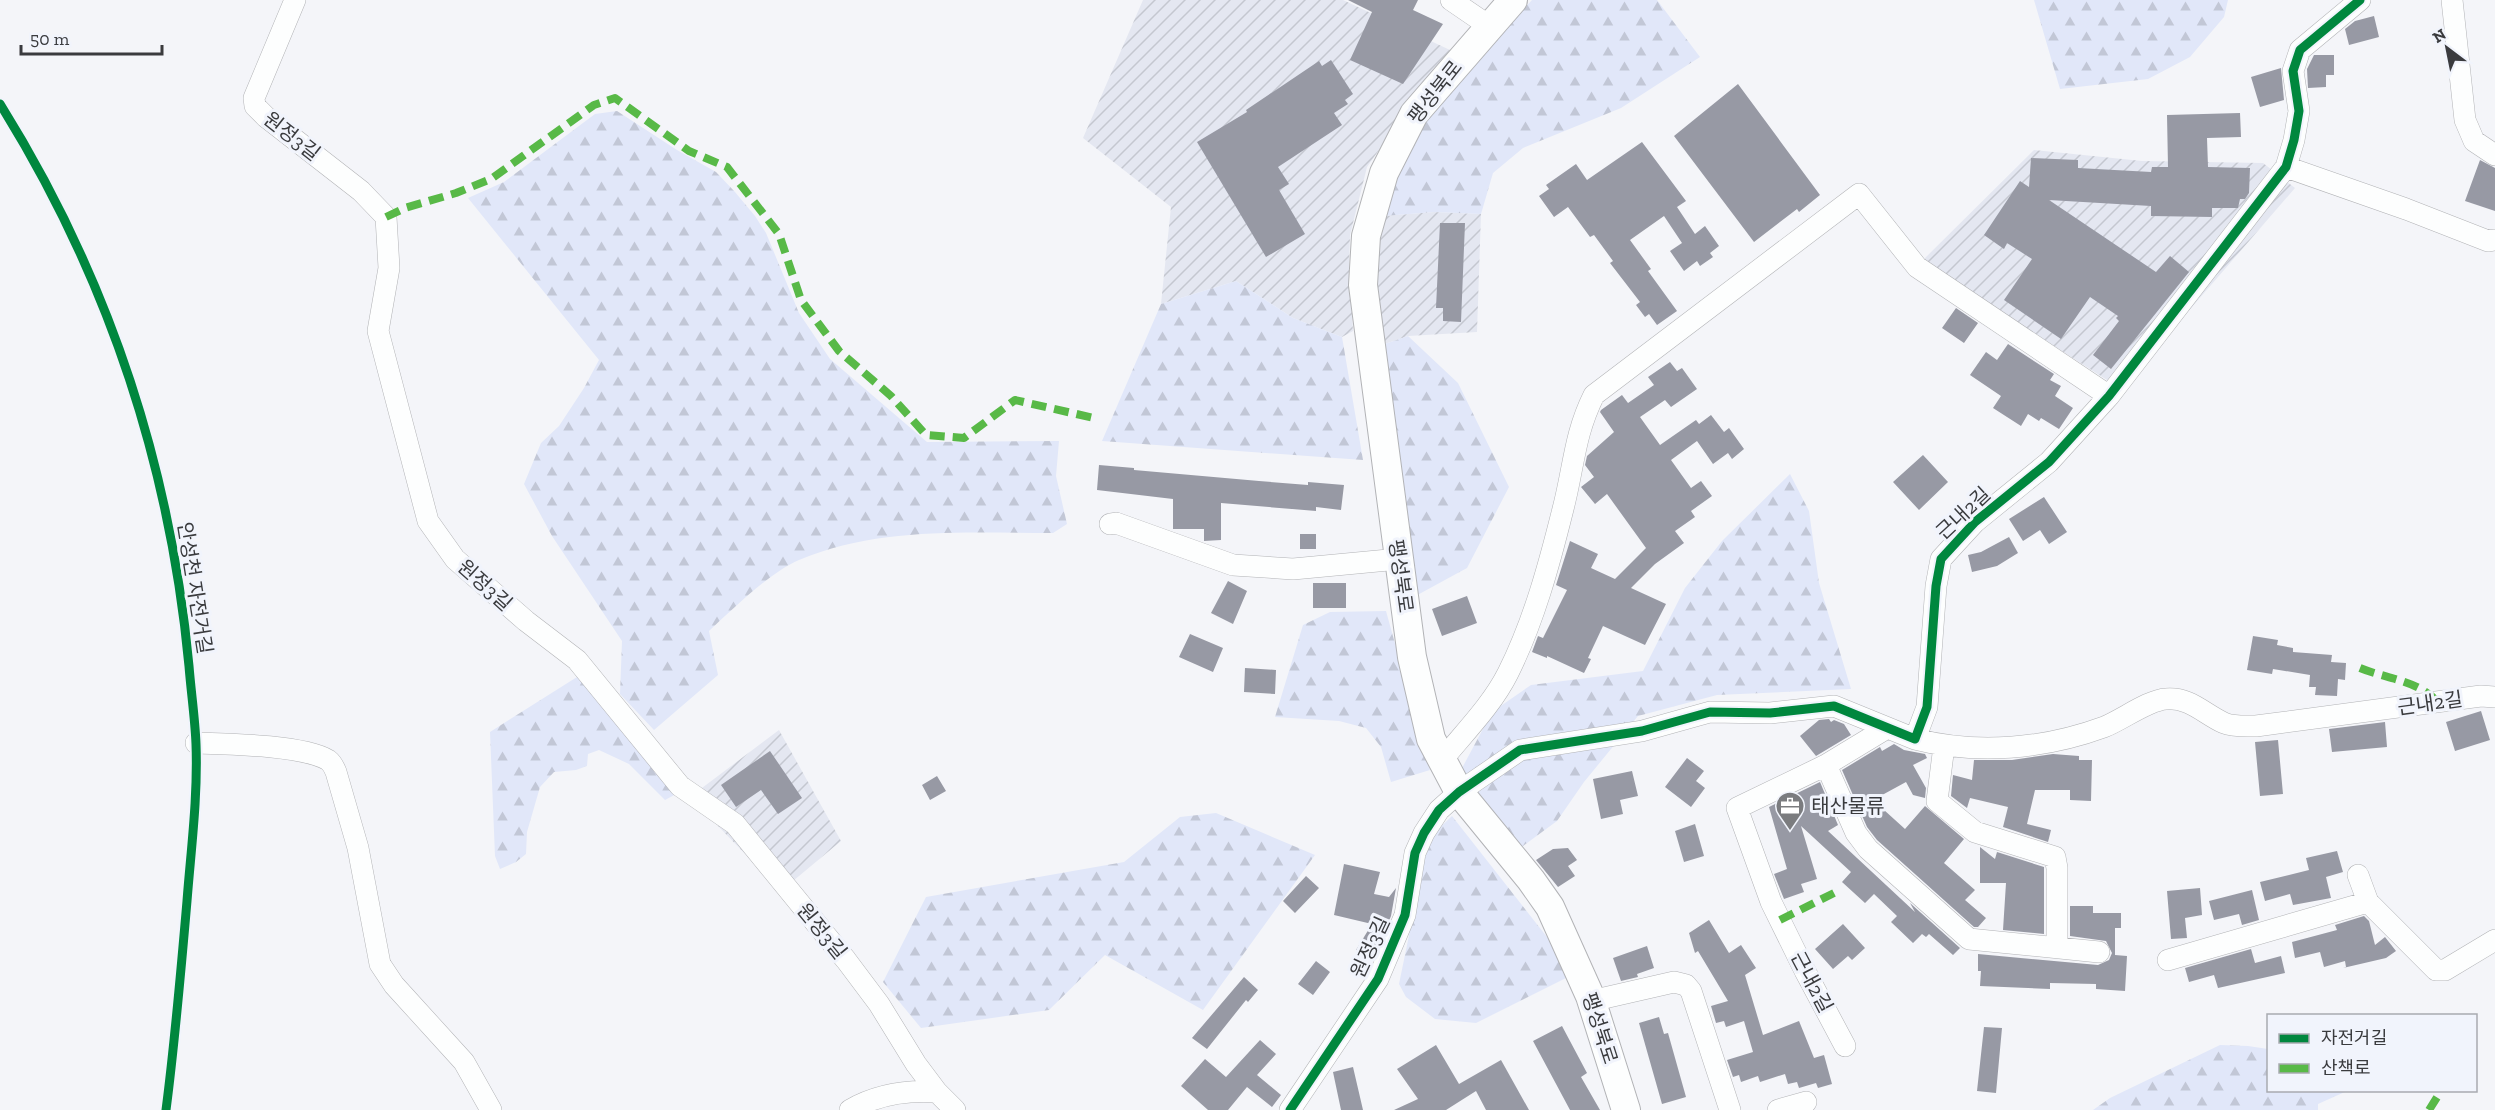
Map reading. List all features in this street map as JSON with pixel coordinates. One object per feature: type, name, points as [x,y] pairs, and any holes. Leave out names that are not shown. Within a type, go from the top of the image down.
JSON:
[{"type":"street","name":"원정3길","points":[[296,0],[254,98],[255,106],[361,191],[386,217],[389,268],[378,331],[428,521],[455,559],[526,621],[577,660],[680,786],[735,824],[853,969],[937,1092],[955,1110]]},
{"type":"street","points":[[1451,0],[1489,26]]},
{"type":"street","name":"팽성북로","points":[[1514,0],[1414,114],[1383,172],[1366,236],[1363,285],[1412,657],[1431,739],[1459,792],[1551,907],[1591,1001],[1626,1110]]},
{"type":"street","name":"근내2길","points":[[1915,739],[1927,707],[1936,586],[1941,559],[1976,522],[2049,462],[2109,396],[2286,167],[2299,111],[2293,71],[2300,50],[2360,0]]},
{"type":"street","points":[[2452,0],[2465,120],[2474,141],[2495,155]]},
{"type":"street","points":[[2286,167],[2406,209],[2488,241],[2495,240]]},
{"type":"street","points":[[1442,760],[1477,718],[1507,675],[1534,612],[1564,507],[1577,435],[1594,395],[1859,194],[1917,267],[2109,396]]},
{"type":"street","points":[[1110,524],[1116,523],[1233,565],[1293,568],[1399,559]]},
{"type":"street","name":"근내2길","points":[[1459,792],[1520,750],[1642,731],[1710,712],[1770,713],[1834,706],[1915,739],[1968,749],[2057,742],[2106,726],[2164,699],[2183,699],[2226,724],[2256,726],[2481,696],[2495,697]]},
{"type":"street","name":"근내2길","points":[[1845,1046],[1771,902],[1737,808],[1826,765],[1887,728]]},
{"type":"street","points":[[196,743],[289,750],[319,756],[331,762],[336,771],[358,848],[380,964],[394,985],[464,1062],[491,1110]]},
{"type":"street","points":[[1944,746],[1936,801],[1976,832],[2055,857],[2057,947]]},
{"type":"street","points":[[1826,765],[1856,833],[1868,849],[1969,939],[2099,952]]},
{"type":"street","name":"원정3길","points":[[1290,1110],[1378,978],[1405,915],[1415,853],[1424,833],[1439,810],[1459,792]]},
{"type":"street","points":[[2358,875],[2368,902],[2436,970],[2445,970],[2495,940]]},
{"type":"street","points":[[2168,960],[2368,902]]},
{"type":"street","points":[[1591,1001],[1674,982],[1686,985],[1691,990],[1730,1110]]},
{"type":"street","points":[[850,1110],[875,1098],[916,1091],[937,1092]]},
{"type":"street","points":[[1778,1110],[1806,1102]]},
{"type":"shaded area","points":[[1143,0],[1343,0],[1450,50],[1367,167],[1350,235],[1349,266],[1353,331],[1342,337],[1293,318],[1236,281],[1161,304],[1171,207],[1083,138]]},
{"type":"shaded area","points":[[2034,150],[2142,161],[2263,163],[2295,188],[2121,389],[1922,261]]},
{"type":"shaded area","points":[[1434,212],[1481,214],[1477,332],[1408,336],[1376,347],[1371,269],[1384,216]]},
{"type":"shaded area","points":[[779,730],[841,841],[781,891],[690,797]]},
{"type":"green space","points":[[1532,0],[1657,0],[1700,57],[1621,108],[1523,148],[1493,173],[1481,214],[1434,212],[1384,216],[1404,159],[1436,105]]},
{"type":"green space","points":[[2034,0],[2228,0],[2224,17],[2190,57],[2148,79],[2060,89]]},
{"type":"green space","points":[[617,111],[716,172],[735,192],[766,233],[799,313],[830,359],[927,442],[1059,441],[1056,476],[1067,524],[1053,533],[924,534],[861,541],[799,560],[764,582],[709,631],[718,675],[654,730],[620,694],[622,641],[552,536],[524,484],[541,443],[559,426],[599,360],[468,198],[504,182],[595,114]]},
{"type":"green space","points":[[1236,281],[1293,318],[1342,337],[1363,460],[1102,441],[1161,304]]},
{"type":"green space","points":[[1408,336],[1458,383],[1509,487],[1467,568],[1410,599],[1376,347]]},
{"type":"green space","points":[[1790,474],[1809,511],[1819,583],[1851,689],[1717,695],[1638,716],[1584,782],[1557,821],[1519,849],[1461,770],[1492,712],[1531,685],[1643,671],[1685,588],[1722,541]]},
{"type":"green space","points":[[1386,611],[1430,770],[1391,782],[1381,747],[1366,728],[1339,721],[1275,717],[1303,625],[1330,612]]},
{"type":"green space","points":[[577,677],[678,793],[665,800],[629,764],[599,750],[588,754],[587,766],[576,770],[554,772],[540,787],[527,832],[526,854],[516,862],[500,869],[495,856],[490,732]]},
{"type":"green space","points":[[1216,813],[1315,855],[1203,1010],[1105,955],[1049,1010],[921,1028],[883,982],[926,897],[1124,862],[1180,817]]},
{"type":"green space","points":[[1452,816],[1554,946],[1566,978],[1476,1023],[1435,1019],[1406,997],[1399,984],[1429,838]]},
{"type":"green space","points":[[2220,1045],[2267,1049],[2267,1092],[2345,1092],[2318,1104],[2318,1110],[2093,1110],[2110,1098]]},
{"type":"building","points":[[1348,0],[1418,0],[1413,10],[1443,24],[1403,84],[1350,60],[1372,12]]},
{"type":"building","points":[[2374,16],[2379,37],[2349,45],[2345,29],[2355,21]]},
{"type":"building","points":[[2314,55],[2334,55],[2334,75],[2326,75],[2326,87],[2308,88],[2307,69]]},
{"type":"building","points":[[1331,60],[1353,94],[1345,100],[1348,104],[1334,113],[1342,125],[1278,167],[1289,184],[1279,190],[1305,234],[1266,257],[1197,142],[1247,112],[1246,110],[1319,61],[1322,66]]},
{"type":"building","points":[[2281,68],[2284,100],[2260,107],[2251,77]]},
{"type":"building","points":[[1738,84],[1820,195],[1799,212],[1797,209],[1754,242],[1674,136]]},
{"type":"building","points":[[2240,113],[2241,137],[2207,138],[2208,167],[2250,168],[2249,193],[2245,199],[2240,199],[2238,208],[2212,208],[2212,217],[2151,216],[2151,206],[2049,200],[2156,272],[2170,256],[2189,272],[2111,369],[2093,355],[2119,321],[2116,318],[2118,316],[2090,297],[2061,339],[2004,300],[2032,259],[2007,243],[2004,249],[1984,235],[2020,181],[2029,187],[2031,158],[2078,160],[2078,168],[2151,172],[2152,167],[2168,167],[2167,115]]},
{"type":"building","points":[[1642,142],[1686,201],[1677,207],[1695,234],[1705,226],[1719,246],[1710,253],[1713,257],[1700,266],[1697,261],[1684,271],[1670,251],[1682,243],[1664,216],[1630,240],[1651,269],[1648,271],[1677,311],[1657,325],[1649,314],[1645,317],[1636,305],[1640,302],[1610,263],[1613,261],[1594,235],[1590,237],[1568,207],[1554,217],[1539,196],[1549,189],[1546,185],[1576,164],[1587,180]]},
{"type":"building","points":[[2480,160],[2495,168],[2495,211],[2465,201]]},
{"type":"building","points":[[1440,223],[1465,223],[1461,322],[1443,321],[1443,308],[1436,308]]},
{"type":"building","points":[[1956,308],[1978,323],[1964,343],[1942,328]]},
{"type":"building","points":[[2008,344],[2054,374],[2050,380],[2061,386],[2055,396],[2073,408],[2059,429],[2041,418],[2039,421],[2028,414],[2021,426],[1993,408],[2001,396],[1970,375],[1986,352],[1997,360]]},
{"type":"building","points":[[1670,362],[1677,371],[1682,368],[1697,389],[1671,407],[1665,400],[1640,417],[1660,445],[1696,420],[1699,424],[1711,415],[1724,432],[1729,428],[1744,449],[1732,459],[1728,453],[1713,464],[1697,441],[1671,460],[1691,488],[1701,481],[1712,496],[1691,511],[1695,517],[1675,531],[1684,543],[1655,564],[1631,588],[1666,604],[1645,645],[1603,626],[1588,658],[1591,659],[1584,673],[1547,656],[1547,658],[1532,652],[1538,636],[1543,638],[1567,590],[1556,585],[1570,541],[1598,554],[1591,568],[1615,579],[1646,548],[1607,494],[1595,504],[1581,487],[1594,477],[1585,465],[1587,456],[1614,432],[1600,412],[1601,410],[1622,395],[1628,403],[1654,385],[1648,377]]},
{"type":"building","points":[[1923,455],[1948,482],[1919,510],[1893,482]]},
{"type":"building","points":[[1099,465],[1308,485],[1308,482],[1344,485],[1341,510],[1316,507],[1316,511],[1221,503],[1221,540],[1204,541],[1204,529],[1173,529],[1173,499],[1097,490]]},
{"type":"building","points":[[2044,497],[2067,532],[2049,544],[2040,530],[2023,541],[2009,519]]},
{"type":"building","points":[[1300,534],[1316,534],[1316,549],[1300,549]]},
{"type":"building","points":[[2009,537],[2018,553],[1997,566],[1972,572],[1968,555],[1981,552]]},
{"type":"building","points":[[1228,581],[1247,591],[1233,624],[1211,613]]},
{"type":"building","points":[[1313,583],[1346,583],[1346,608],[1313,608]]},
{"type":"building","points":[[1467,596],[1477,623],[1442,636],[1432,609]]},
{"type":"building","points":[[1190,634],[1223,648],[1213,672],[1179,657]]},
{"type":"building","points":[[2253,636],[2278,640],[2277,645],[2293,648],[2293,652],[2332,655],[2331,662],[2346,663],[2345,680],[2338,679],[2337,696],[2315,695],[2316,687],[2309,687],[2310,675],[2273,669],[2272,674],[2247,670]]},
{"type":"building","points":[[1245,668],[1276,670],[1275,694],[1244,692]]},
{"type":"building","points":[[2481,711],[2490,740],[2455,751],[2446,722]]},
{"type":"building","points":[[1829,719],[1831,722],[1834,720],[1844,724],[1851,735],[1816,756],[1800,736],[1819,720]]},
{"type":"building","points":[[2385,722],[2387,747],[2332,752],[2329,729]]},
{"type":"building","points":[[2278,740],[2283,794],[2260,796],[2255,742]]},
{"type":"building","points":[[1894,744],[1904,750],[1925,754],[1927,758],[1913,765],[1926,788],[1925,798],[1913,795],[1906,782],[1873,800],[1905,829],[1925,806],[1964,839],[1944,863],[1975,890],[1965,900],[1986,918],[1978,927],[1974,927],[1877,840],[1867,827],[1842,770],[1880,747],[1882,751]]},
{"type":"building","points":[[770,751],[802,798],[778,814],[761,790],[736,807],[721,785]]},
{"type":"building","points":[[2053,754],[2079,756],[2079,760],[2092,760],[2091,801],[2070,800],[2070,790],[2035,790],[2027,824],[2051,830],[2048,842],[2003,827],[2008,807],[1970,798],[1967,808],[1951,796],[1953,775],[1972,780],[1974,760],[2012,760]]},
{"type":"building","points":[[1687,758],[1704,771],[1696,781],[1705,788],[1691,807],[1665,787]]},
{"type":"building","points":[[1632,771],[1638,796],[1620,800],[1623,814],[1601,819],[1593,779]]},
{"type":"building","points":[[937,776],[946,791],[930,800],[922,785]]},
{"type":"building","points":[[1820,782],[1838,825],[1828,831],[1915,912],[1910,903],[1960,948],[1953,955],[1929,934],[1926,937],[1922,934],[1913,943],[1891,922],[1897,916],[1874,894],[1865,903],[1842,882],[1851,872],[1801,826],[1817,879],[1801,884],[1804,892],[1784,899],[1774,874],[1787,869],[1769,807]]},
{"type":"building","points":[[1695,824],[1704,856],[1684,862],[1675,831]]},
{"type":"building","points":[[1980,847],[1995,859],[1997,852],[2044,867],[2044,934],[2003,930],[2006,883],[1980,883]]},
{"type":"building","points":[[1568,848],[1577,860],[1568,866],[1575,876],[1558,887],[1536,860],[1553,849]]},
{"type":"building","points":[[2337,851],[2343,872],[2326,877],[2331,898],[2293,905],[2290,894],[2265,901],[2260,882],[2309,870],[2306,858]]},
{"type":"building","points":[[1344,864],[1380,872],[1374,894],[1389,897],[1396,888],[1391,916],[1381,940],[1369,959],[1356,950],[1372,924],[1334,915]]},
{"type":"building","points":[[1306,876],[1319,888],[1295,913],[1283,901]]},
{"type":"building","points":[[2200,888],[2202,915],[2185,918],[2187,938],[2171,939],[2167,891]]},
{"type":"building","points":[[2252,890],[2259,920],[2242,925],[2239,914],[2214,920],[2209,901]]},
{"type":"building","points":[[2070,906],[2093,906],[2093,913],[2121,913],[2121,928],[2115,928],[2115,955],[2127,956],[2125,991],[2096,989],[2096,984],[2050,983],[2050,989],[1980,986],[1981,971],[1978,971],[1978,954],[2098,965],[2109,960],[2112,953],[2106,941],[2070,936]]},
{"type":"building","points":[[2364,916],[2369,921],[2375,945],[2385,937],[2396,951],[2386,958],[2343,968],[2346,967],[2345,961],[2324,967],[2320,952],[2295,958],[2292,942],[2337,930],[2335,925]]},
{"type":"building","points":[[1709,920],[1729,953],[1741,945],[1756,968],[1745,975],[1763,1035],[1799,1021],[1814,1058],[1824,1055],[1832,1084],[1818,1088],[1816,1083],[1799,1088],[1797,1082],[1788,1084],[1785,1074],[1760,1082],[1758,1076],[1741,1082],[1739,1075],[1733,1077],[1727,1060],[1753,1052],[1744,1021],[1726,1027],[1724,1021],[1716,1023],[1711,1006],[1728,1001],[1698,951],[1695,953],[1689,933]]},
{"type":"building","points":[[1843,924],[1865,948],[1852,960],[1848,956],[1833,969],[1815,949]]},
{"type":"building","points":[[1647,946],[1654,968],[1637,974],[1638,977],[1621,981],[1613,958]]},
{"type":"building","points":[[2251,949],[2255,963],[2281,956],[2285,973],[2218,988],[2214,975],[2189,982],[2185,968]]},
{"type":"building","points":[[1316,961],[1330,972],[1313,995],[1298,984]]},
{"type":"building","points":[[1244,977],[1258,990],[1248,1002],[1246,1000],[1207,1049],[1192,1038]]},
{"type":"building","points":[[1659,1017],[1664,1034],[1668,1033],[1686,1097],[1662,1104],[1639,1023]]},
{"type":"building","points":[[1562,1026],[1587,1073],[1581,1077],[1600,1110],[1570,1110],[1533,1041]]},
{"type":"building","points":[[1984,1027],[2002,1028],[1996,1093],[1977,1091]]},
{"type":"building","points":[[1260,1040],[1276,1054],[1257,1075],[1281,1095],[1272,1107],[1247,1087],[1228,1110],[1208,1110],[1181,1086],[1205,1059],[1226,1077]]},
{"type":"building","points":[[1436,1045],[1459,1084],[1501,1060],[1529,1110],[1486,1110],[1476,1091],[1446,1110],[1394,1110],[1418,1099],[1397,1069]]},
{"type":"building","points":[[1353,1067],[1363,1110],[1341,1110],[1333,1072]]},
{"type":"marked path","points":[[386,217],[405,208],[456,193],[491,179],[594,105],[615,98],[689,151],[727,167],[779,234],[801,300],[839,351],[891,396],[926,435],[964,438],[1015,400],[1094,418]]},
{"type":"marked path","points":[[2360,668],[2411,684],[2438,702]]},
{"type":"marked path","points":[[1780,920],[1834,893]]},
{"type":"marked path","points":[[2429,1110],[2439,1094]]},
{"type":"cycle path","points":[[1290,1110],[1378,979],[1405,915],[1415,853],[1424,833],[1439,810],[1459,792],[1520,750],[1642,731],[1710,712],[1770,713],[1834,706],[1915,739],[1927,707],[1936,586],[1941,559],[1975,522],[2049,462],[2109,396],[2286,167],[2299,111],[2293,71],[2300,50],[2360,0]]},
{"type":"cycle path","name":"안성천 자전거길","points":[[0,104],[38,169],[72,236],[102,304],[128,374],[167,517],[180,591],[195,724],[196,784],[180,980],[166,1110]]},
{"type":"place","name":"태산물류","points":[[1790,832]]}]
